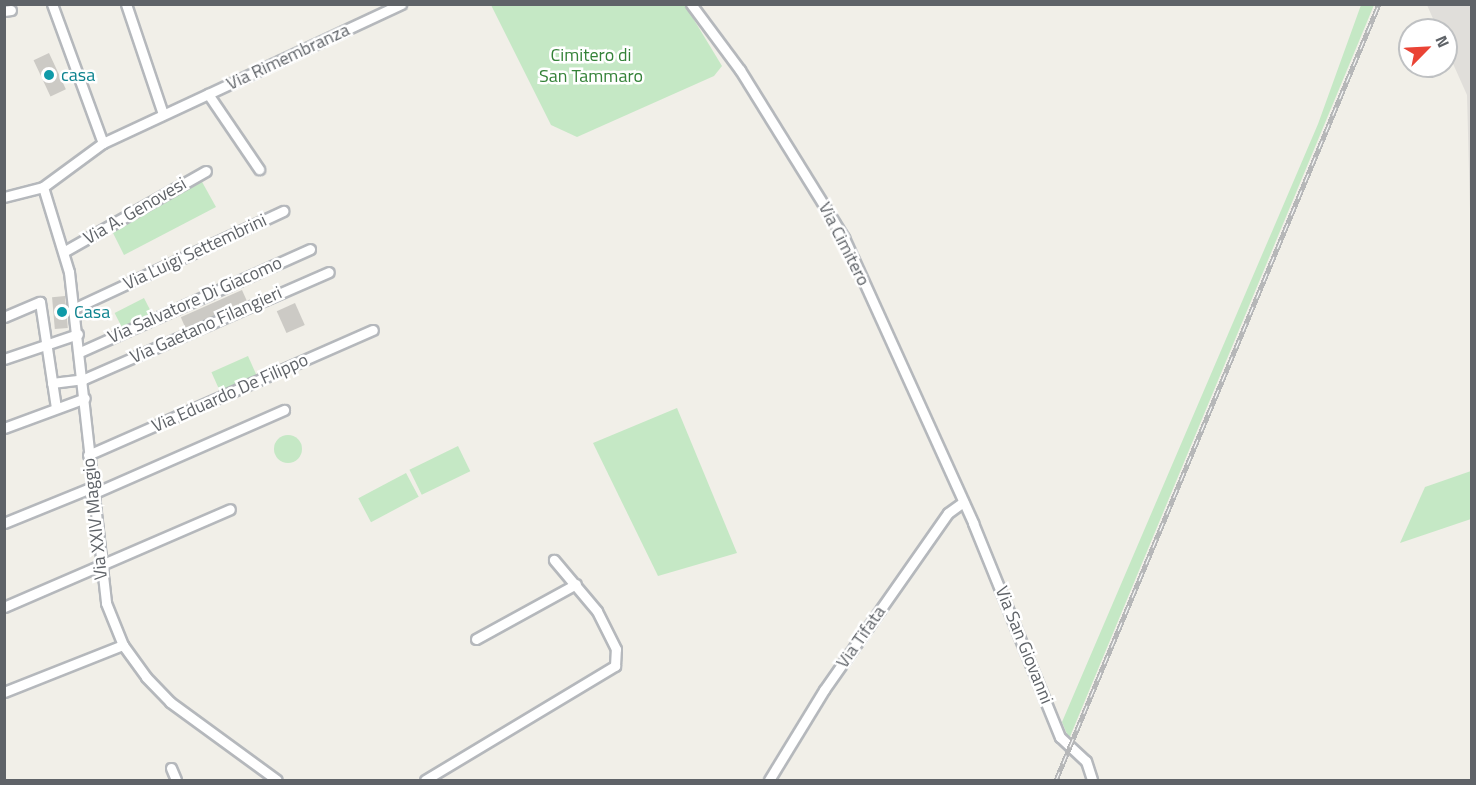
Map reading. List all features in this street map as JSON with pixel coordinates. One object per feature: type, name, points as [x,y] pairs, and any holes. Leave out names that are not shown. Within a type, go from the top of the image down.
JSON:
[{"type":"street","points":[[52,4],[103,143]]},
{"type":"street","points":[[126,4],[163,114]]},
{"type":"street","name":"Via Rimembranza","points":[[43,187],[103,143],[401,4]]},
{"type":"street","name":"Via Cimitero","points":[[691,4],[740,70],[844,238],[963,502]]},
{"type":"street","points":[[208,94],[259,169]]},
{"type":"street","name":"Via A. Genovesi","points":[[65,251],[206,171]]},
{"type":"street","points":[[4,197],[43,187]]},
{"type":"street","name":"Via XXIV Maggio","points":[[43,187],[65,251],[75,308],[84,379],[90,491],[99,570],[123,645],[170,702],[274,780]]},
{"type":"street","name":"Via Luigi Settembrini","points":[[75,308],[283,211]]},
{"type":"street","name":"Via Salvatore Di Giacomo","points":[[80,352],[310,249]]},
{"type":"street","name":"Via Gaetano Filangieri","points":[[52,383],[84,379],[329,272]]},
{"type":"street","points":[[4,317],[40,302],[56,408]]},
{"type":"street","name":"Via Eduardo De Filippo","points":[[88,455],[373,330]]},
{"type":"street","points":[[4,359],[78,334]]},
{"type":"street","points":[[4,428],[85,398]]},
{"type":"street","points":[[4,523],[90,491],[284,410]]},
{"type":"street","name":"Via Tifata","points":[[769,780],[828,683],[948,513],[963,502]]},
{"type":"street","name":"Via San Giovanni","points":[[963,502],[1060,737],[1086,761],[1092,780]]},
{"type":"street","points":[[4,607],[99,570],[230,508]]},
{"type":"street","points":[[425,780],[615,666],[610,635],[576,584],[554,560]]},
{"type":"street","points":[[476,639],[576,584]]},
{"type":"street","points":[[4,692],[123,645]]},
{"type":"street","points":[[171,768],[176,780]]},
{"type":"shaded area","points":[[1427,5],[1471,5],[1471,248],[1467,95],[1458,75],[1458,18],[1433,18]]},
{"type":"green space","name":"Cimitero di San Tammaro","points":[[491,5],[685,5],[722,66],[714,76],[577,137],[551,125]]},
{"type":"green space","points":[[1361,5],[1374,5],[1069,739],[1062,722],[1318,124]]},
{"type":"green space","points":[[201,180],[216,207],[124,255],[112,231]]},
{"type":"green space","points":[[144,298],[153,316],[124,331],[115,313]]},
{"type":"green space","points":[[248,356],[257,376],[220,392],[211,372]]},
{"type":"green space","points":[[677,408],[737,553],[658,576],[593,443]]},
{"type":"green space","points":[[288,435],[298,439],[302,449],[298,459],[288,463],[278,459],[274,449],[278,439]]},
{"type":"green space","points":[[458,446],[470,471],[422,495],[409,470]]},
{"type":"green space","points":[[1471,471],[1471,519],[1400,543],[1425,487]]},
{"type":"green space","points":[[406,473],[419,497],[371,522],[358,498]]},
{"type":"building","name":"casa","points":[[49,53],[66,89],[50,96],[34,60]]},
{"type":"building","points":[[242,290],[247,301],[186,328],[181,317]]},
{"type":"building","name":"Casa","points":[[65,296],[68,328],[55,329],[52,297]]},
{"type":"building","points":[[295,303],[305,325],[286,333],[277,311]]},
{"type":"railway","points":[[1056,780],[1379,4]]},
{"type":"place","name":"casa","points":[[49,75]]},
{"type":"place","name":"Casa","points":[[62,312]]}]
